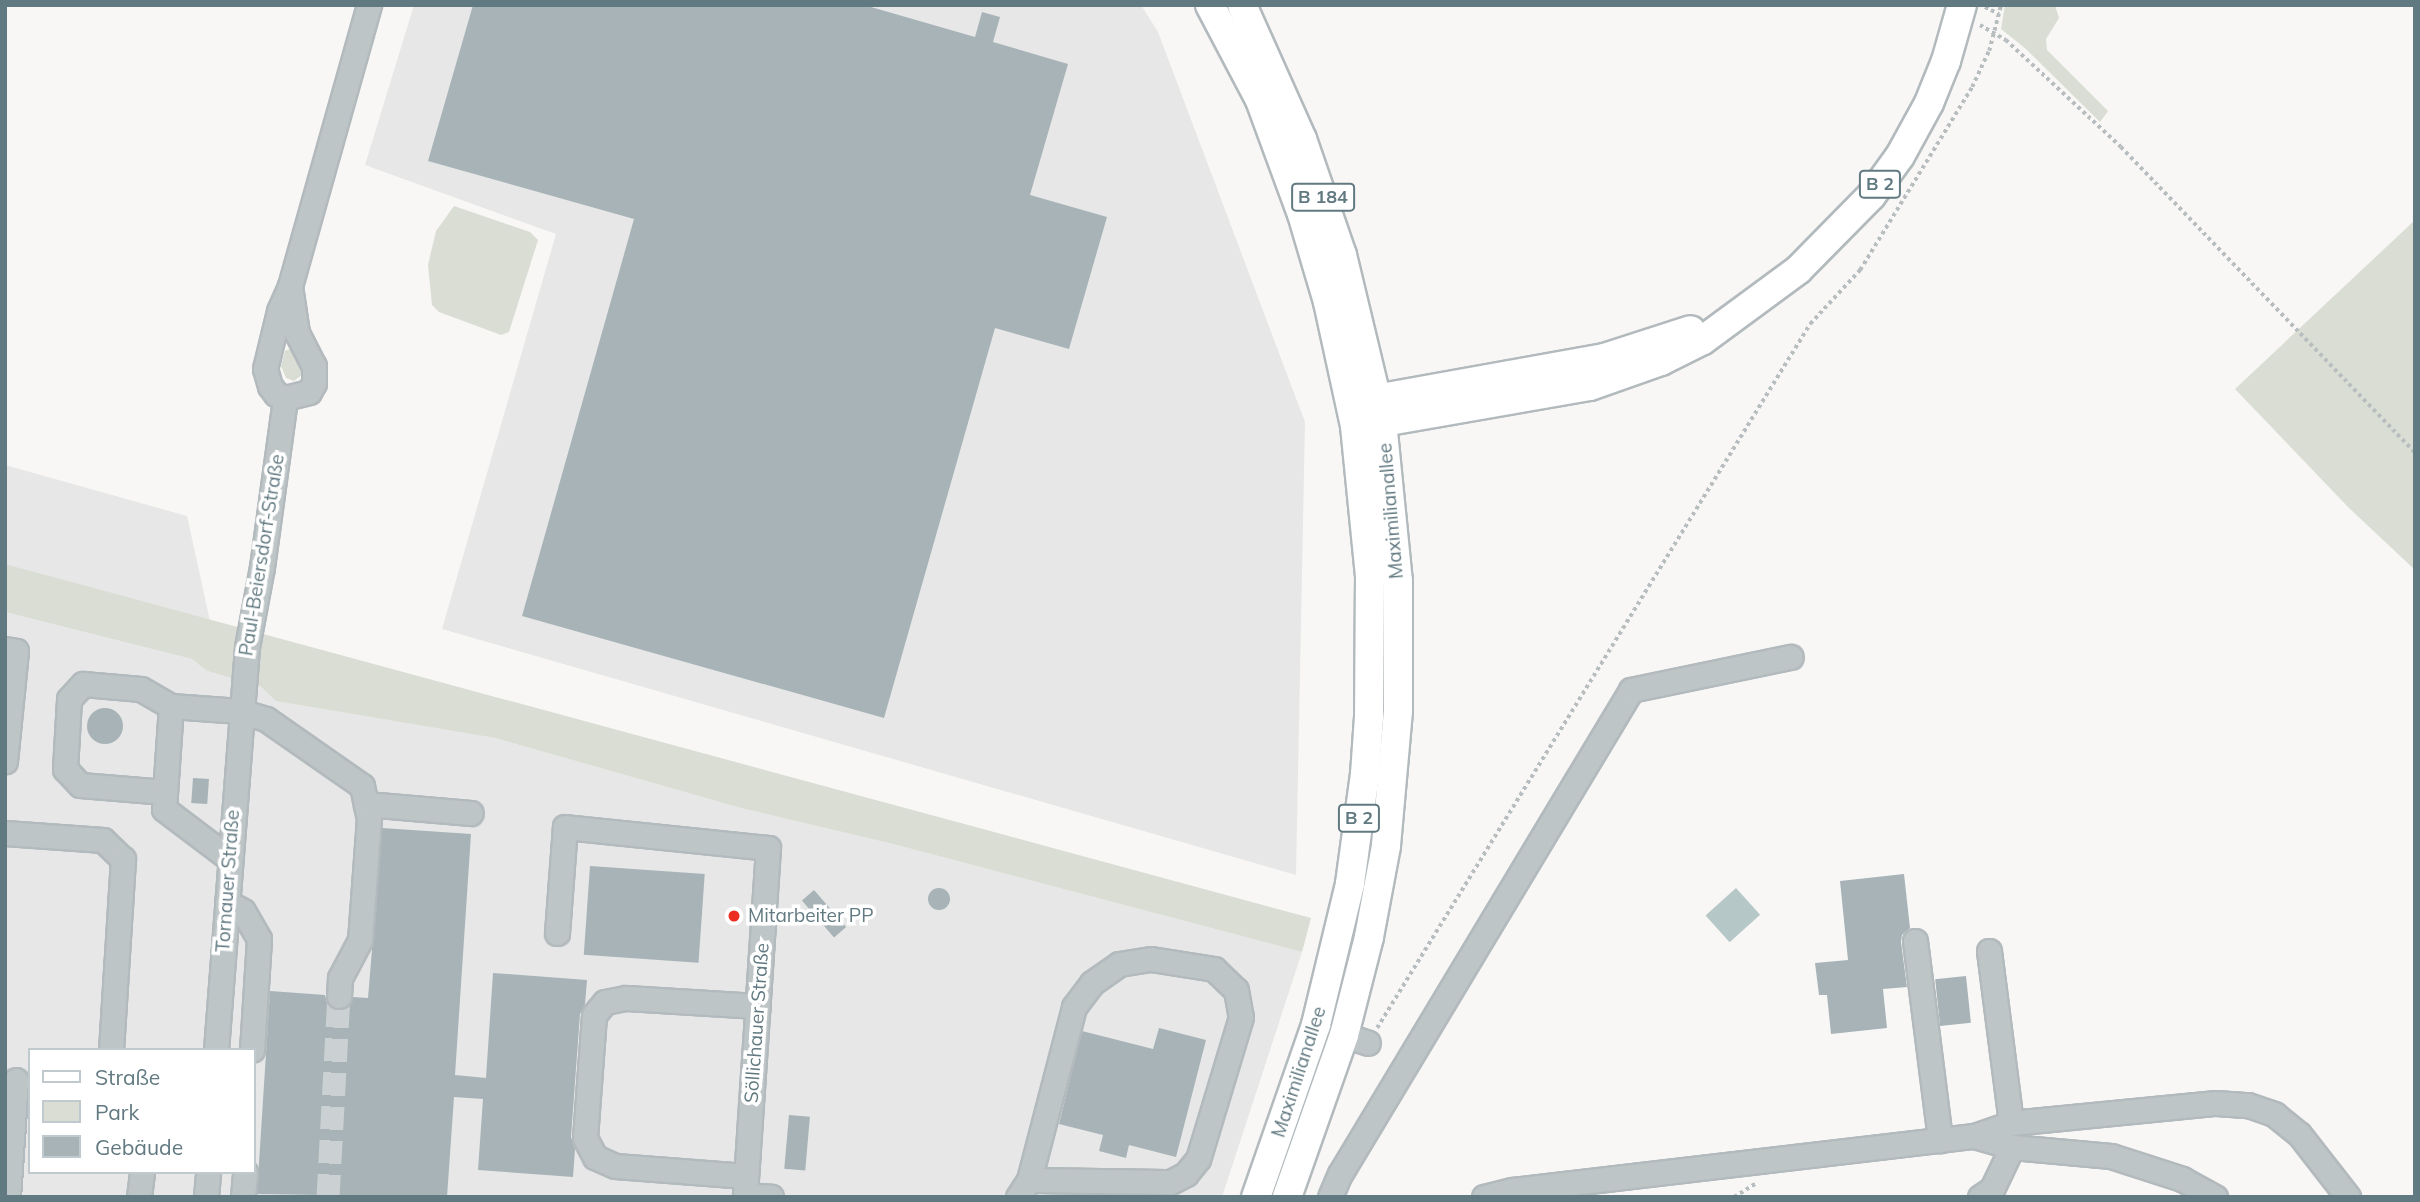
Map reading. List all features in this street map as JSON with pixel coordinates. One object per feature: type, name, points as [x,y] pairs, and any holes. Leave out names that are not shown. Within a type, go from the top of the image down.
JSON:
[{"type":"main road","name":"B 184","points":[[1210,5],[1260,100],[1298,203],[1328,302],[1352,415]]},
{"type":"main road","name":"Maximilianallee","points":[[1242,5],[1289,107],[1342,255],[1380,411],[1398,582],[1397,734],[1386,846],[1368,937],[1356,1039],[1287,1197]]},
{"type":"main road","name":"B 2","points":[[1352,415],[1380,411],[1604,358],[1734,315],[1798,270],[1871,196],[1900,156],[1928,103],[1946,61],[1962,7]]},
{"type":"main road","name":"Maximilianallee","points":[[1256,1197],[1316,1026],[1339,936],[1365,774],[1371,675],[1370,576],[1352,415]]},
{"type":"street","points":[[290,286],[297,333],[314,366],[314,383],[309,392],[285,398],[276,394],[270,386],[265,369],[279,311],[290,286],[369,5]]},
{"type":"street","name":"Paul-Beiersdorf-Straße","points":[[240,711],[247,646],[262,567],[285,398]]},
{"type":"street","points":[[5,649],[16,651],[5,761]]},
{"type":"street","points":[[1330,1197],[1340,1174],[1631,690],[1791,657]]},
{"type":"street","points":[[165,792],[80,785],[65,769],[69,699],[83,684],[141,689],[171,706],[240,711],[266,719],[362,786],[369,818],[360,940],[340,978],[339,996]]},
{"type":"street","points":[[171,706],[164,809],[230,859]]},
{"type":"street","name":"Tornauer Straße","points":[[216,1048],[240,711]]},
{"type":"street","points":[[366,804],[471,813]]},
{"type":"street","name":"Söllichauer Straße","points":[[558,933],[565,827],[768,848],[746,1189]]},
{"type":"street","points":[[5,833],[103,840],[123,859],[111,1048]]},
{"type":"street","points":[[227,902],[243,911],[258,939],[252,1048]]},
{"type":"street","points":[[1915,941],[1940,1140]]},
{"type":"street","points":[[1989,951],[2011,1123]]},
{"type":"street","points":[[1151,959],[1214,969],[1236,990],[1241,1017],[1198,1159],[1186,1174],[1170,1182],[1023,1188],[1074,1007],[1092,983],[1119,964],[1151,959]]},
{"type":"street","points":[[758,1006],[626,998],[606,1002],[594,1015],[585,1138],[595,1157],[615,1166],[746,1189],[771,1197]]},
{"type":"street","points":[[8,1197],[17,1079]]},
{"type":"street","points":[[1484,1197],[1513,1190],[1974,1136],[2011,1123],[2216,1103],[2248,1105],[2274,1114],[2299,1134],[2348,1197]]},
{"type":"street","points":[[1974,1136],[2012,1147],[2111,1156],[2182,1180],[2215,1197]]},
{"type":"street","points":[[1980,1197],[1992,1189],[2012,1147]]},
{"type":"street","points":[[139,1197],[142,1174]]},
{"type":"street","points":[[206,1197],[208,1174]]},
{"type":"street","points":[[243,1197],[244,1174]]},
{"type":"path","points":[[2001,5],[1994,33],[2006,40],[2121,147],[2415,452]]},
{"type":"path","points":[[1962,7],[1998,14]]},
{"type":"path","points":[[1356,1039],[1810,324]]},
{"type":"shaded area","points":[[414,5],[1141,5],[1158,32],[1305,422],[1296,875],[442,629],[556,234],[365,165]]},
{"type":"shaded area","points":[[5,465],[187,516],[210,621],[5,564]]},
{"type":"shaded area","points":[[5,612],[192,659],[207,671],[260,686],[277,701],[495,738],[741,808],[893,844],[1302,952],[1222,1197],[5,1197]]},
{"type":"shaded area","points":[[1736,888],[1760,915],[1730,942],[1706,915]]},
{"type":"green space","points":[[2005,5],[2055,5],[2059,18],[2046,39],[2047,50],[2108,111],[2100,122],[2026,49],[2001,29]]},
{"type":"green space","points":[[454,206],[530,232],[538,240],[509,332],[501,335],[439,312],[432,305],[428,265],[436,231]]},
{"type":"green space","points":[[2415,220],[2415,570],[2348,507],[2235,389]]},
{"type":"green space","points":[[292,348],[303,374],[294,381],[286,378],[281,366],[285,351]]},
{"type":"green space","points":[[5,564],[1311,918],[1302,952],[893,844],[741,808],[495,738],[276,701],[260,686],[207,671],[192,659],[5,612]]},
{"type":"building","points":[[473,5],[864,5],[975,37],[982,12],[1000,17],[993,42],[1068,64],[1030,195],[1107,217],[1069,349],[995,328],[884,718],[522,616],[634,219],[428,161]]},
{"type":"building","points":[[105,708],[118,713],[123,726],[118,739],[105,744],[92,739],[87,726],[92,713]]},
{"type":"building","points":[[193,778],[209,779],[207,804],[191,803]]},
{"type":"building","points":[[382,828],[471,834],[455,1075],[486,1078],[493,973],[587,980],[585,1004],[580,1014],[571,1137],[575,1149],[573,1177],[478,1170],[483,1099],[454,1097],[447,1197],[257,1194],[270,991],[325,995],[327,1003],[338,1010],[346,1008],[353,997],[368,998]]},
{"type":"building","points":[[590,866],[705,874],[699,963],[584,955]]},
{"type":"building","points":[[1904,874],[1910,928],[1902,935],[1901,942],[1907,987],[1883,989],[1887,1028],[1831,1034],[1827,995],[1819,995],[1815,963],[1848,960],[1840,881]]},
{"type":"building","points":[[939,888],[947,891],[950,899],[947,907],[939,910],[931,907],[928,899],[931,891]]},
{"type":"building","points":[[814,890],[846,927],[834,937],[802,900]]},
{"type":"building","points":[[1966,976],[1971,1023],[1940,1026],[1935,979]]},
{"type":"building","points":[[1159,1028],[1206,1040],[1176,1157],[1129,1145],[1126,1158],[1099,1151],[1103,1135],[1059,1124],[1082,1031],[1153,1049]]},
{"type":"building","points":[[789,1115],[810,1117],[805,1171],[784,1169]]},
{"type":"tunnel","points":[[328,1197],[339,996]]},
{"type":"place","name":"Mitarbeiter PP","points":[[734,916]]}]
